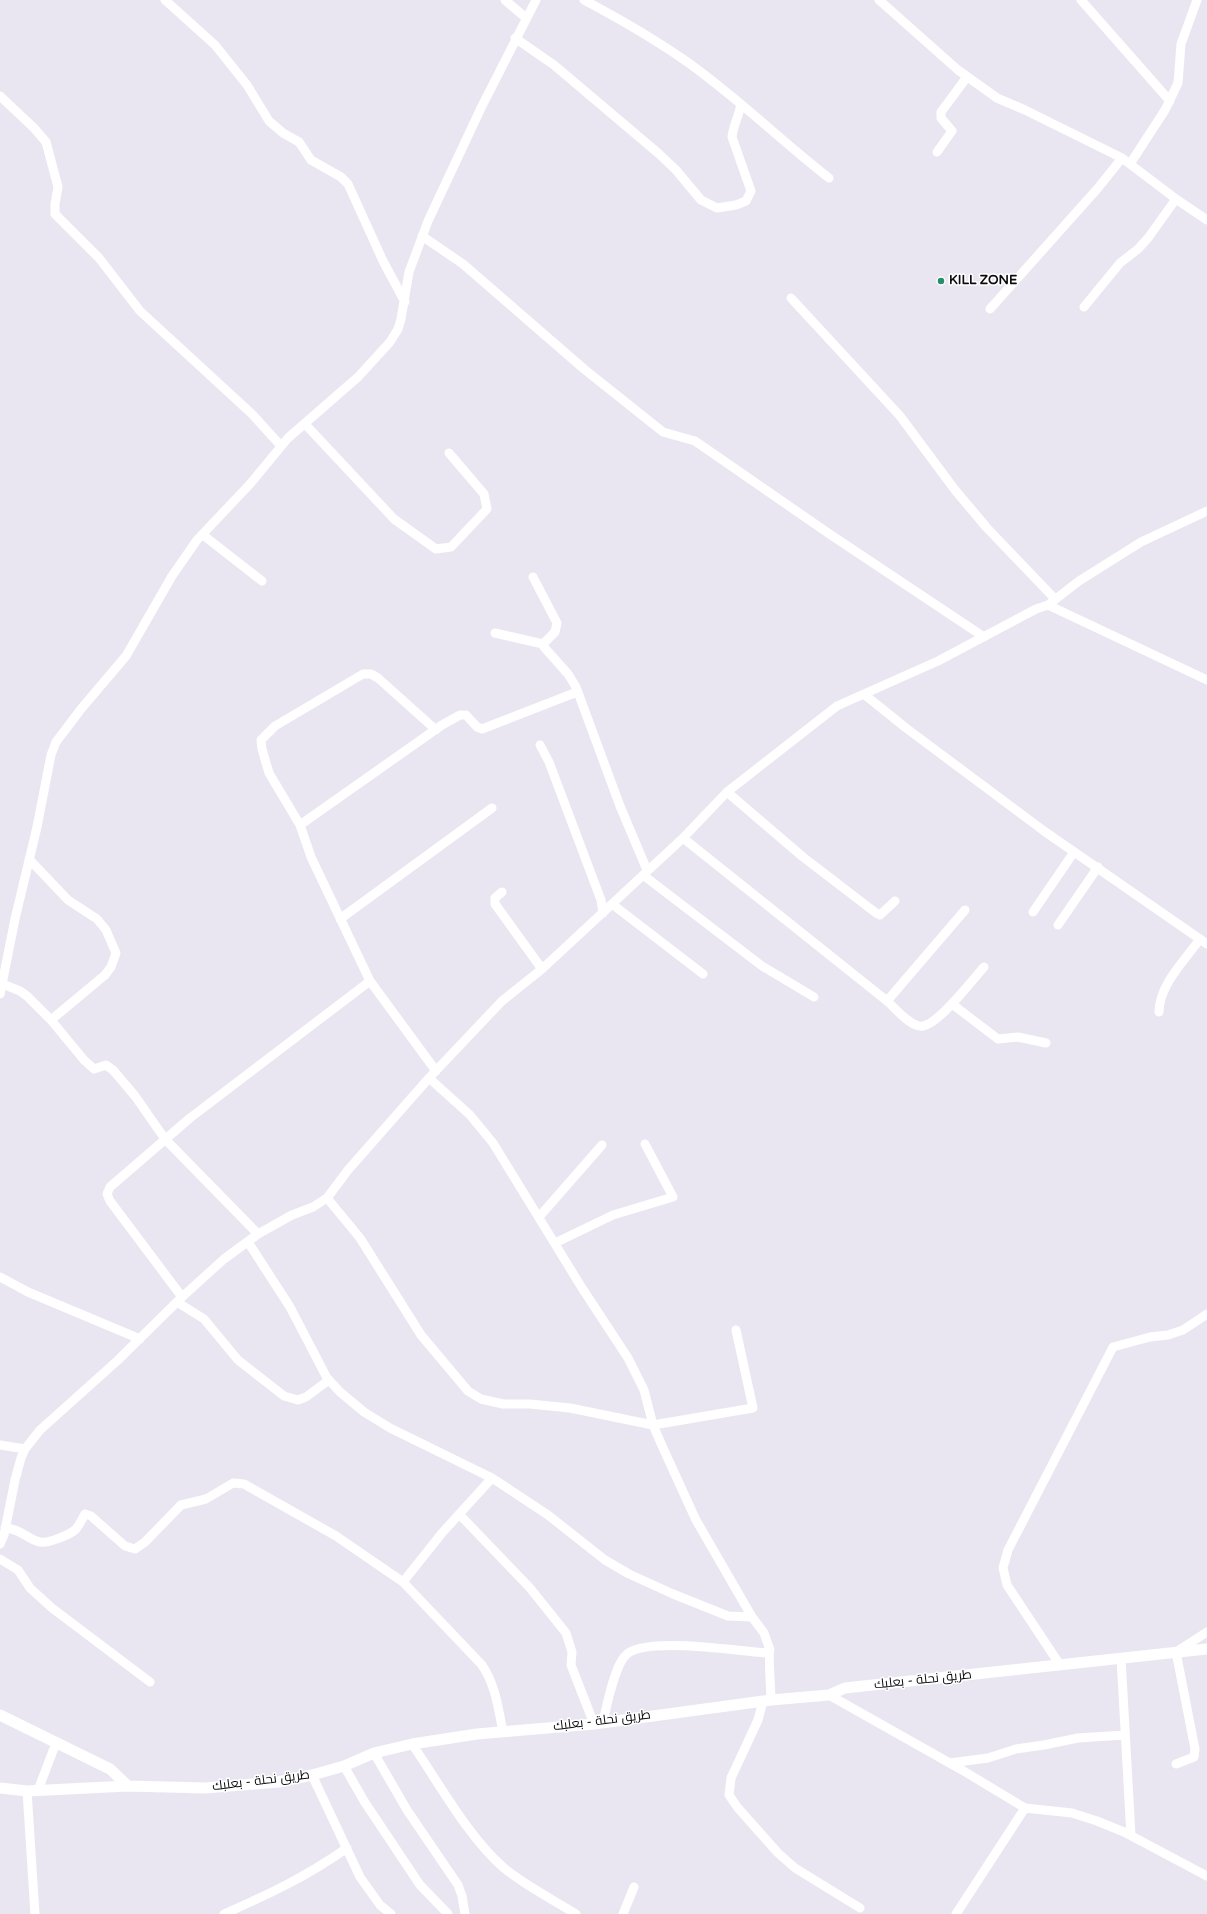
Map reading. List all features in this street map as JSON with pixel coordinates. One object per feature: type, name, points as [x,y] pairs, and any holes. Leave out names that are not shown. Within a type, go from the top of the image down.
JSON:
[{"type":"street","points":[[165,0],[215,44],[247,85],[269,121],[283,133],[299,142],[311,160],[341,177],[348,184],[383,261],[404,302]]},
{"type":"street","points":[[504,0],[526,18]]},
{"type":"street","points":[[0,994],[51,755],[56,742],[81,709],[126,656],[172,576],[203,535],[250,484],[281,446],[329,401],[358,377],[390,342],[398,329],[409,272],[422,236],[452,169],[515,38],[536,0]]},
{"type":"street","points":[[584,0],[629,24],[684,60],[741,104],[829,178]]},
{"type":"street","points":[[879,0],[967,77],[997,98],[1025,110],[1122,158],[1176,199],[1207,220]]},
{"type":"street","points":[[1081,0],[1170,101]]},
{"type":"street","points":[[1130,164],[1170,101],[1178,83],[1181,44],[1197,0]]},
{"type":"street","points":[[515,38],[554,65],[658,153],[676,170],[701,200],[717,208],[736,205],[746,201],[751,191],[732,137],[739,116],[741,104]]},
{"type":"street","points":[[937,152],[952,131],[940,118],[941,112],[967,77]]},
{"type":"street","points":[[0,96],[34,128],[46,142],[58,187],[54,204],[55,214],[99,258],[140,311],[240,403],[281,446]]},
{"type":"street","points":[[990,310],[1098,188],[1122,158]]},
{"type":"street","points":[[1084,307],[1120,263],[1138,249],[1148,238],[1176,199]]},
{"type":"street","points":[[422,236],[463,264],[584,369],[663,432],[695,441],[984,636]]},
{"type":"street","points":[[791,298],[900,416],[955,490],[1052,602],[1207,680]]},
{"type":"street","points":[[305,424],[394,519],[436,549],[451,547],[487,509],[484,494],[449,453]]},
{"type":"street","points":[[0,1544],[5,1528],[15,1480],[25,1449],[40,1430],[117,1362],[224,1259],[258,1234],[313,1207],[327,1198],[348,1170],[429,1078],[502,1001],[542,969],[612,904],[683,838],[727,792],[837,706],[865,695],[938,661],[1036,608],[1052,602],[1079,581],[1141,542],[1207,511]]},
{"type":"street","points":[[203,535],[262,581]]},
{"type":"street","points":[[533,577],[555,619],[557,626],[555,632],[543,644]]},
{"type":"street","points":[[495,633],[543,644],[568,674],[577,692],[645,872],[762,966],[814,997]]},
{"type":"street","points":[[436,730],[378,678],[371,674],[363,674],[275,726],[261,740],[269,773],[300,825],[311,857],[370,981],[436,1071]]},
{"type":"street","points":[[300,825],[436,730],[463,714],[466,715],[476,727],[482,729],[577,692]]},
{"type":"street","points":[[865,695],[913,733],[1044,831],[1203,942],[1167,986],[1159,1003],[1159,1012]]},
{"type":"street","points":[[540,745],[548,762],[601,900],[602,913]]},
{"type":"street","points":[[727,792],[804,857],[876,913],[880,915],[883,914],[895,901]]},
{"type":"street","points":[[340,920],[492,808]]},
{"type":"street","points":[[683,838],[887,1001],[912,1023],[920,1027],[933,1023],[952,1004],[984,967]]},
{"type":"street","points":[[1033,912],[1074,852]]},
{"type":"street","points":[[29,859],[68,900],[102,923],[112,940],[116,953],[112,967],[51,1020]]},
{"type":"street","points":[[1058,925],[1098,868]]},
{"type":"street","points":[[502,892],[495,898],[495,904],[542,969]]},
{"type":"street","points":[[612,904],[702,974]]},
{"type":"street","points":[[887,1001],[966,910]]},
{"type":"street","points":[[329,1380],[306,1397],[298,1400],[284,1396],[238,1360],[204,1319],[180,1300],[110,1201],[107,1194],[115,1182],[165,1139],[370,981]]},
{"type":"street","points":[[1,984],[12,987],[27,996],[51,1020],[88,1064],[94,1069],[106,1065],[113,1070],[135,1096],[165,1139],[258,1234]]},
{"type":"street","points":[[952,1004],[998,1039],[1018,1037],[1046,1043]]},
{"type":"street","points":[[429,1078],[482,1128],[493,1143],[637,1373],[644,1390],[653,1425],[696,1520],[752,1617],[768,1640],[770,1650],[768,1653],[771,1671],[767,1700],[730,1778],[729,1795],[738,1808],[778,1852],[795,1868],[860,1908]]},
{"type":"street","points":[[555,1243],[614,1214],[673,1197],[645,1144]]},
{"type":"street","points":[[539,1217],[602,1145]]},
{"type":"street","points":[[327,1198],[360,1238],[421,1335],[468,1391],[491,1402],[570,1408],[653,1425],[753,1408],[736,1330]]},
{"type":"street","points":[[248,1242],[290,1307],[329,1380],[340,1392],[364,1412],[390,1428],[492,1478],[548,1515],[605,1560],[629,1574],[672,1594],[728,1616],[752,1617]]},
{"type":"street","points":[[0,1277],[28,1292],[140,1339]]},
{"type":"street","points":[[1060,1665],[1007,1585],[1003,1568],[1008,1550],[1113,1347],[1150,1336],[1168,1335],[1184,1330],[1207,1314]]},
{"type":"street","points":[[0,1445],[25,1449]]},
{"type":"street","points":[[403,1582],[442,1533],[492,1478]]},
{"type":"street","points":[[5,1528],[15,1529],[39,1542],[44,1543],[74,1530],[85,1514],[91,1516],[125,1546],[136,1549],[145,1542],[181,1505],[206,1499],[233,1483],[239,1482],[336,1536],[403,1582],[482,1665],[490,1678],[494,1689],[503,1732]]},
{"type":"street","points":[[459,1514],[530,1588],[566,1633],[572,1652],[571,1665],[599,1723]]},
{"type":"street","points":[[0,1560],[18,1570],[30,1588],[52,1608],[150,1682]]},
{"type":"street","points":[[1176,1764],[1194,1757],[1196,1749],[1176,1652],[1207,1632]]},
{"type":"street","points":[[599,1723],[622,1661],[629,1652],[635,1649],[706,1646],[749,1653],[768,1653]]},
{"type":"street","name":"طريق نحلة - بعلبك","points":[[0,1788],[33,1790],[128,1786],[205,1788],[278,1782],[312,1775],[344,1766],[374,1753],[412,1744],[503,1732],[599,1723],[767,1700],[829,1695],[845,1688],[1207,1649]]},
{"type":"street","points":[[1121,1658],[1131,1836]]},
{"type":"street","points":[[829,1695],[950,1763],[1025,1808],[1072,1813],[1131,1836],[1207,1876]]},
{"type":"street","points":[[0,1715],[110,1769],[128,1786]]},
{"type":"street","points":[[950,1763],[988,1758],[1016,1748],[1044,1745],[1078,1738],[1126,1735]]},
{"type":"street","points":[[35,1914],[33,1790],[56,1742]]},
{"type":"street","points":[[412,1744],[483,1846],[504,1867],[524,1883],[576,1914]]},
{"type":"street","points":[[374,1753],[407,1810],[458,1885],[465,1914]]},
{"type":"street","points":[[344,1766],[364,1801],[420,1885],[448,1914]]},
{"type":"street","points":[[312,1775],[360,1877],[380,1904],[390,1914]]},
{"type":"street","points":[[956,1914],[1025,1808]]},
{"type":"street","points":[[224,1914],[286,1886],[319,1868],[347,1848]]},
{"type":"street","points":[[623,1914],[634,1887]]},
{"type":"street","points":[[558,1914],[562,1905]]},
{"type":"place","name":"KILL ZONE","points":[[941,281]]}]
